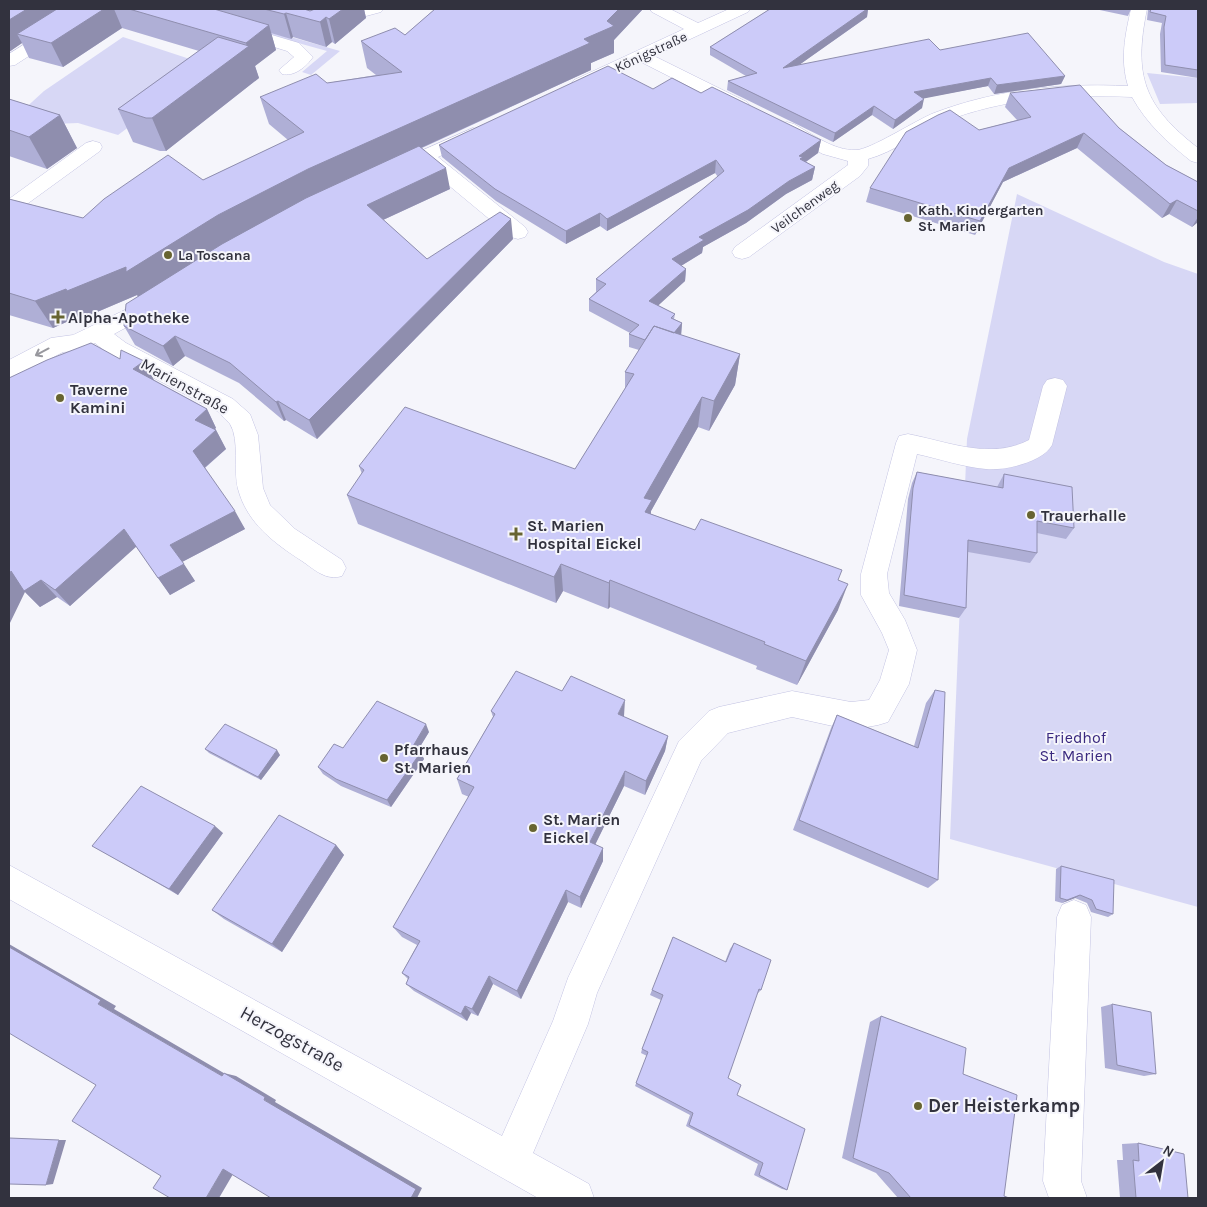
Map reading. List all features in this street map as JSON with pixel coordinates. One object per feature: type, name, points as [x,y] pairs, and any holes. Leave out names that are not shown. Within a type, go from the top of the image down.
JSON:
[{"type":"street","points":[[9,61],[91,9]]},
{"type":"street","points":[[166,9],[293,47],[304,57],[288,70]]},
{"type":"street","points":[[317,28],[326,22],[375,9]]},
{"type":"street","name":"Königstraße","points":[[658,9],[698,30]]},
{"type":"street","name":"Königstraße","points":[[565,91],[742,9]]},
{"type":"street","points":[[1139,9],[1134,26],[1133,44],[1134,76],[1137,92],[1158,123],[1181,145],[1198,157]]},
{"type":"street","points":[[642,56],[755,112]]},
{"type":"street","points":[[772,121],[825,147],[841,153],[858,156],[944,116],[998,100],[1062,90],[1137,92]]},
{"type":"street","points":[[381,176],[489,126]]},
{"type":"street","points":[[9,208],[93,147]]},
{"type":"street","points":[[425,156],[518,232]]},
{"type":"street","name":"Veilchenweg","points":[[742,252],[853,172],[858,166],[858,156]]},
{"type":"street","points":[[9,370],[59,344],[88,338],[136,314],[175,290]]},
{"type":"street","points":[[9,388],[71,355],[88,338]]},
{"type":"street","name":"Marienstraße","points":[[88,338],[118,349],[225,405],[241,420],[246,435],[250,488],[259,511],[286,537],[333,568]]},
{"type":"street","points":[[510,1162],[570,1024],[580,990],[690,751],[719,721],[792,704],[851,716],[878,712],[894,684],[903,650],[895,629],[875,595],[874,574],[908,443],[987,460],[1019,456],[1040,445],[1055,386]]},
{"type":"street","name":"Herzogstraße","points":[[9,881],[574,1198]]},
{"type":"street","points":[[1068,1198],[1062,1181],[1074,917]]},
{"type":"green space","points":[[176,9],[192,9],[340,51],[311,75],[302,72],[327,51]]},
{"type":"green space","points":[[123,37],[211,66],[118,135],[78,123],[53,124],[20,113],[44,91]]},
{"type":"green space","points":[[1147,73],[1198,78],[1198,103],[1160,104]]},
{"type":"green space","name":"Friedhof St. Marien","points":[[1017,194],[1164,262],[1198,274],[1198,907],[950,839],[967,439]]},
{"type":"building","points":[[9,9],[27,9],[9,20]]},
{"type":"building","points":[[57,9],[104,9],[51,43],[17,34]]},
{"type":"building","points":[[129,9],[214,9],[269,25],[246,43]]},
{"type":"building","points":[[264,9],[304,9],[310,11],[315,9],[343,9],[329,19],[326,17],[320,22]]},
{"type":"building","points":[[435,9],[619,9],[607,21],[614,26],[584,39],[590,43],[308,169],[218,215],[126,272],[126,267],[67,291],[66,289],[35,301],[9,293],[9,199],[83,218],[104,199],[168,155],[203,180],[304,132],[260,97],[316,74],[327,83],[402,72],[361,41],[395,28],[405,35]]},
{"type":"building","points":[[770,9],[867,9],[783,68],[929,39],[940,50],[1028,33],[1065,76],[997,85],[991,78],[914,92],[924,99],[895,120],[874,106],[835,133],[728,81],[757,73],[710,47]]},
{"type":"building","points":[[1151,9],[1198,9],[1198,70],[1165,65],[1164,27],[1166,16],[1150,12]]},
{"type":"building","points":[[218,37],[249,46],[152,118],[146,118],[118,109]]},
{"type":"building","points":[[608,66],[653,89],[672,78],[701,93],[712,87],[821,140],[799,156],[803,157],[800,159],[815,167],[789,181],[748,210],[699,237],[704,240],[672,259],[686,269],[649,301],[675,314],[671,318],[682,323],[674,333],[654,326],[645,340],[629,334],[639,325],[589,299],[606,284],[596,279],[724,171],[716,160],[607,219],[600,213],[566,231],[495,189],[439,145]]},
{"type":"building","points":[[1080,85],[1119,128],[1166,165],[1198,182],[1198,211],[1177,200],[1170,204],[1084,133],[1009,168],[980,221],[870,188],[906,132],[938,115],[950,110],[979,130],[1031,117],[1010,93]]},
{"type":"building","points":[[9,99],[60,115],[29,137],[9,130]]},
{"type":"building","points":[[419,146],[446,168],[367,205],[427,259],[500,212],[511,219],[309,420],[278,401],[276,402],[230,363],[175,336],[163,346],[124,326],[126,304],[222,244],[306,198]]},
{"type":"building","name":"St. Marien Hospital Eickel","points":[[654,326],[740,354],[714,401],[702,397],[644,498],[652,500],[645,512],[695,530],[701,519],[842,570],[838,580],[848,584],[806,661],[764,644],[765,642],[610,580],[609,583],[561,564],[554,577],[347,495],[364,470],[359,466],[405,407],[575,469],[634,374],[625,372]]},
{"type":"building","points":[[91,343],[120,359],[121,350],[144,361],[133,369],[207,409],[195,420],[216,430],[193,451],[235,511],[170,545],[184,564],[158,578],[124,529],[55,590],[41,580],[24,591],[11,571],[9,576],[9,378],[47,360]]},
{"type":"building","points":[[917,472],[1003,488],[1004,474],[1072,487],[1074,528],[1037,521],[1037,553],[968,540],[966,608],[904,595],[913,488]]},
{"type":"building","name":"St. Marien Eickel","points":[[516,671],[562,691],[571,676],[625,700],[618,714],[668,736],[646,781],[625,771],[590,842],[603,848],[580,897],[566,890],[517,991],[489,976],[472,1009],[465,1006],[461,1014],[406,984],[409,977],[402,973],[420,941],[393,927],[474,787],[457,779],[495,714],[491,711]]},
{"type":"building","points":[[935,690],[945,692],[938,880],[799,820],[837,715],[918,748]]},
{"type":"building","name":"Pfarrhaus St. Marien","points":[[377,701],[426,724],[412,748],[421,752],[387,800],[336,779],[318,767],[334,744],[343,748]]},
{"type":"building","points":[[225,724],[277,750],[258,777],[205,749]]},
{"type":"building","points":[[141,786],[215,826],[169,889],[92,846]]},
{"type":"building","points":[[279,815],[336,845],[272,944],[212,910]]},
{"type":"building","points":[[1061,866],[1114,880],[1113,914],[1096,909],[1092,900],[1080,895],[1067,900],[1060,898]]},
{"type":"building","points":[[673,937],[726,962],[734,943],[771,960],[728,1078],[741,1085],[737,1095],[805,1129],[787,1190],[759,1175],[763,1163],[689,1125],[693,1113],[636,1083],[648,1052],[642,1049],[663,995],[652,990]]},
{"type":"building","points":[[9,947],[101,1000],[98,1004],[222,1076],[224,1073],[265,1097],[264,1100],[416,1189],[411,1198],[271,1198],[223,1169],[206,1198],[170,1198],[153,1188],[161,1176],[72,1121],[96,1085],[9,1033]]},
{"type":"building","points":[[1112,1004],[1151,1012],[1156,1074],[1117,1065]]},
{"type":"building","name":"Der Heisterkamp","points":[[881,1016],[966,1048],[963,1074],[1017,1095],[1004,1196],[1009,1198],[911,1198],[889,1173],[853,1158]]},
{"type":"building","points":[[9,1138],[59,1140],[46,1185],[9,1184]]},
{"type":"building","points":[[1138,1143],[1184,1154],[1188,1198],[1136,1198],[1133,1160],[1139,1161]]},
{"type":"place","name":"Kath. Kindergarten St. Marien","points":[[908,218]]},
{"type":"place","name":"La Toscana","points":[[168,255]]},
{"type":"place","name":"Alpha-Apotheke","points":[[58,317]]},
{"type":"place","name":"Taverne Kamini","points":[[60,398]]},
{"type":"place","name":"Trauerhalle","points":[[1031,515]]},
{"type":"place","name":"St. Marien Hospital Eickel","points":[[516,534]]},
{"type":"place","name":"Pfarrhaus St. Marien","points":[[384,758]]},
{"type":"place","name":"St. Marien Eickel","points":[[533,828]]},
{"type":"place","name":"Der Heisterkamp","points":[[918,1106]]}]
